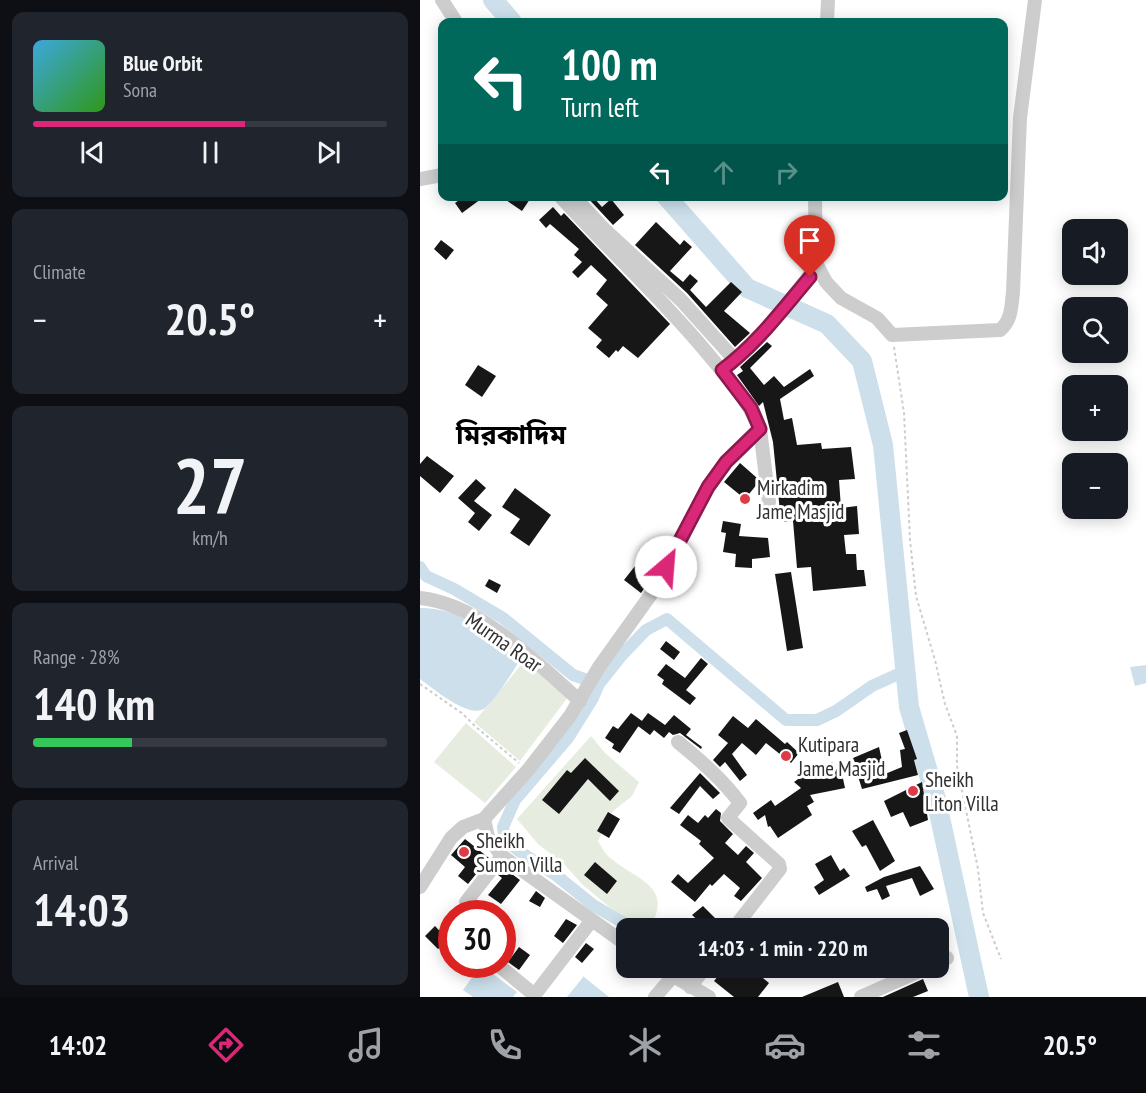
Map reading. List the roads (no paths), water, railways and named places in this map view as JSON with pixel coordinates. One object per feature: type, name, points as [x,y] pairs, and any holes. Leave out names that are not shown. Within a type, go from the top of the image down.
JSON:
[{"type":"street","points":[[442,0],[453,18]]},
{"type":"street","points":[[827,18],[828,0]]},
{"type":"street","points":[[816,263],[826,282],[841,298],[878,318],[892,335],[1000,330],[1010,320],[1020,118],[1035,0]]},
{"type":"street","points":[[420,179],[438,176]]},
{"type":"street","points":[[565,201],[680,319],[751,408],[760,429],[769,502]]},
{"type":"street","points":[[578,201],[605,230],[681,300],[735,360]]},
{"type":"street","points":[[722,370],[767,329],[810,277],[816,263],[814,201]]},
{"type":"street","points":[[420,886],[451,837],[463,827],[484,819],[528,770],[583,695],[599,667],[657,586],[708,487],[726,462],[760,429]]},
{"type":"street","name":"Murma Roar","points":[[420,598],[435,599],[474,617],[583,695]]},
{"type":"street","points":[[678,742],[728,786],[740,803],[728,818],[779,864],[780,869],[742,918]]},
{"type":"street","points":[[484,819],[488,837],[502,856],[616,937]]},
{"type":"street","points":[[468,900],[502,856]]},
{"type":"street","points":[[514,978],[532,993],[536,993],[591,920]]},
{"type":"street","points":[[655,997],[671,978]]},
{"type":"street","points":[[676,978],[709,997]]},
{"type":"street","points":[[690,987],[697,978]]},
{"type":"street","points":[[861,997],[904,978]]},
{"type":"water","points":[[420,608],[436,609],[463,618],[486,633],[519,662],[485,708],[478,711],[462,707],[420,679]]},
{"type":"water","points":[[1146,665],[1146,683],[1135,686],[1130,667]]},
{"type":"water","points":[[584,977],[609,997],[567,997]]},
{"type":"water","points":[[472,978],[498,978],[517,992],[513,997],[473,997],[463,990]]},
{"type":"waterway","points":[[493,0],[509,18]]},
{"type":"waterway","points":[[670,201],[747,288],[827,324],[862,361],[883,445],[909,707],[936,799],[979,997]]},
{"type":"waterway","points":[[420,567],[426,576],[454,589],[503,618],[573,675],[599,684],[646,630],[667,619],[786,720],[817,720],[836,711],[872,686],[905,671]]},
{"type":"waterway","points":[[599,684],[568,738],[515,800],[503,827],[505,840],[557,876],[593,905],[616,919]]},
{"type":"place","name":"Mirkadim Jame Masjid","points":[[745,499]]},
{"type":"place","name":"Kutipara Jame Masjid","points":[[786,756]]},
{"type":"place","name":"Sheikh Liton Villa","points":[[913,791]]},
{"type":"place","name":"Sheikh Sumon Villa","points":[[464,852]]},
{"type":"district","name":"মিরকাদিম","points":[[511,434]]}]
